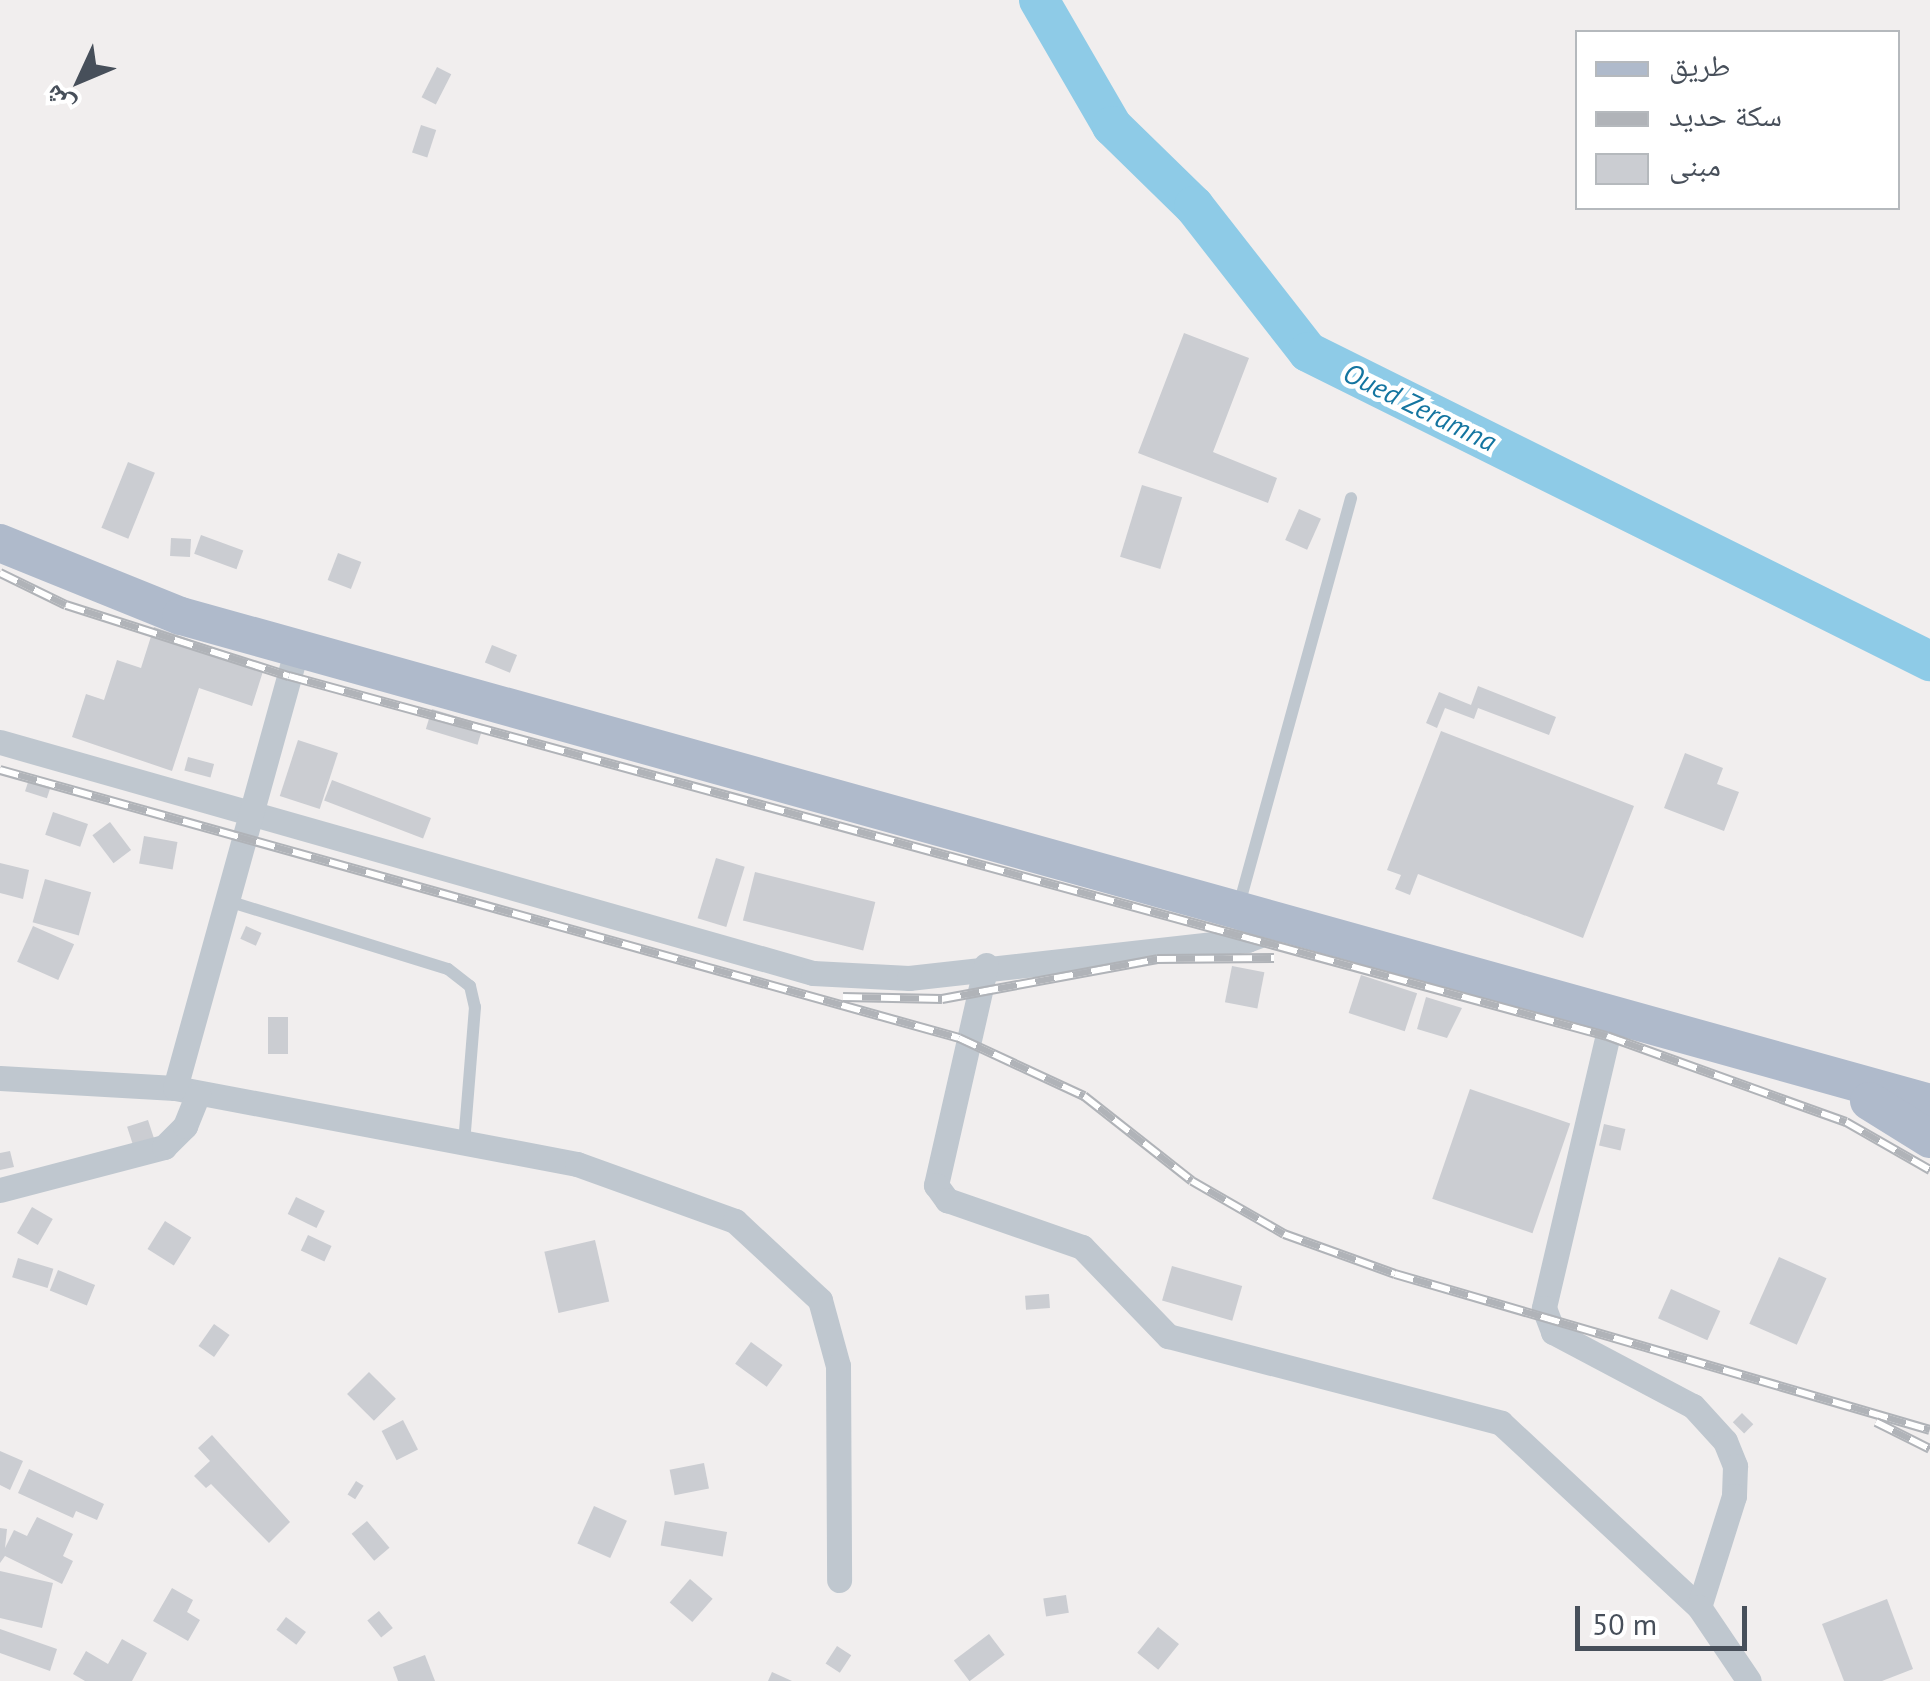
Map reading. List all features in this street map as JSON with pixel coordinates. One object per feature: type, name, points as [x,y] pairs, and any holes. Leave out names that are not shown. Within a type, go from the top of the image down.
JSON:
[{"type":"main road","points":[[0,543],[112,593],[297,648],[1613,1013],[1837,1082],[1930,1104]]},
{"type":"main road","points":[[1837,1082],[1930,1139]]},
{"type":"street","points":[[0,1190],[164,1147],[185,1126],[187,1090],[228,901],[297,648]]},
{"type":"street","points":[[0,742],[813,973],[908,978],[986,964],[1246,940],[1291,924]]},
{"type":"street","points":[[986,964],[936,1185],[947,1200],[1082,1247],[1168,1336],[1501,1423],[1699,1608],[1749,1681]]},
{"type":"street","points":[[1613,1013],[1544,1308],[1553,1332],[1694,1406],[1725,1441],[1736,1466],[1734,1496],[1699,1608]]},
{"type":"street","points":[[0,1078],[187,1090],[464,1146],[576,1164],[735,1221],[820,1300],[838,1366],[839,1580]]},
{"type":"lane","points":[[1238,908],[1351,498]]},
{"type":"lane","points":[[228,901],[448,969],[470,986],[475,1008],[464,1146]]},
{"type":"building","points":[[437,67],[451,74],[436,105],[422,97]]},
{"type":"building","points":[[421,125],[436,130],[427,158],[412,153]]},
{"type":"building","points":[[1184,333],[1249,358],[1213,452],[1277,478],[1268,503],[1138,453]]},
{"type":"building","points":[[128,462],[155,473],[128,539],[101,528]]},
{"type":"building","points":[[1142,485],[1182,497],[1160,569],[1120,557]]},
{"type":"building","points":[[1299,509],[1321,519],[1307,550],[1285,540]]},
{"type":"building","points":[[201,535],[243,550],[236,569],[194,554]]},
{"type":"building","points":[[171,538],[191,539],[190,557],[170,556]]},
{"type":"building","points":[[338,553],[361,562],[351,589],[328,580]]},
{"type":"building","points":[[154,627],[265,665],[252,706],[199,688],[172,771],[72,737],[86,694],[104,700],[117,660],[141,668]]},
{"type":"building","points":[[492,645],[517,655],[510,673],[485,663]]},
{"type":"building","points":[[1478,686],[1556,717],[1549,735],[1478,708],[1474,719],[1445,708],[1437,728],[1426,723],[1439,692],[1471,705]]},
{"type":"building","points":[[432,709],[484,725],[478,745],[426,729]]},
{"type":"building","points":[[1441,731],[1634,806],[1583,938],[1418,874],[1410,895],[1395,889],[1401,875],[1387,870]]},
{"type":"building","points":[[298,740],[338,753],[320,809],[280,796]]},
{"type":"building","points":[[1685,753],[1723,768],[1717,784],[1739,792],[1724,831],[1664,808]]},
{"type":"building","points":[[188,757],[214,764],[210,778],[184,771]]},
{"type":"building","points":[[30,776],[52,783],[47,798],[25,791]]},
{"type":"building","points":[[332,780],[431,818],[423,839],[324,801]]},
{"type":"building","points":[[53,812],[88,824],[80,847],[45,835]]},
{"type":"building","points":[[110,822],[131,850],[113,863],[92,835]]},
{"type":"building","points":[[144,836],[177,842],[173,869],[139,864]]},
{"type":"building","points":[[716,858],[745,867],[726,927],[698,918]]},
{"type":"building","points":[[0,863],[29,870],[23,899],[0,893]]},
{"type":"building","points":[[755,872],[875,902],[863,951],[743,921]]},
{"type":"building","points":[[45,879],[91,892],[79,935],[33,922]]},
{"type":"building","points":[[33,926],[74,944],[58,980],[17,962]]},
{"type":"building","points":[[246,926],[262,933],[256,946],[240,939]]},
{"type":"building","points":[[1232,966],[1264,972],[1257,1009],[1225,1002]]},
{"type":"building","points":[[1361,975],[1417,993],[1405,1031],[1349,1013]]},
{"type":"building","points":[[1426,997],[1462,1008],[1447,1038],[1417,1029]]},
{"type":"building","points":[[268,1017],[288,1017],[288,1054],[268,1054]]},
{"type":"building","points":[[1470,1089],[1570,1124],[1532,1233],[1432,1199]]},
{"type":"building","points":[[148,1120],[154,1138],[133,1145],[127,1127]]},
{"type":"building","points":[[1604,1124],[1625,1129],[1620,1150],[1599,1145]]},
{"type":"building","points":[[10,1151],[14,1167],[0,1170],[0,1153]]},
{"type":"building","points":[[296,1197],[325,1211],[316,1228],[288,1214]]},
{"type":"building","points":[[32,1207],[53,1219],[38,1245],[17,1233]]},
{"type":"building","points":[[165,1221],[191,1237],[174,1265],[148,1249]]},
{"type":"building","points":[[308,1235],[332,1246],[324,1261],[301,1250]]},
{"type":"building","points":[[595,1240],[609,1301],[559,1313],[544,1252]]},
{"type":"building","points":[[1779,1257],[1827,1278],[1797,1345],[1749,1324]]},
{"type":"building","points":[[18,1258],[53,1269],[48,1288],[12,1277]]},
{"type":"building","points":[[1172,1266],[1242,1286],[1232,1321],[1162,1301]]},
{"type":"building","points":[[58,1270],[95,1285],[87,1305],[50,1290]]},
{"type":"building","points":[[1671,1289],[1720,1311],[1707,1340],[1658,1318]]},
{"type":"building","points":[[1049,1294],[1050,1308],[1026,1310],[1025,1296]]},
{"type":"building","points":[[214,1324],[230,1335],[214,1357],[199,1346]]},
{"type":"building","points":[[751,1342],[783,1365],[767,1387],[735,1364]]},
{"type":"building","points":[[369,1372],[396,1399],[374,1421],[347,1394]]},
{"type":"building","points":[[1742,1413],[1753,1424],[1744,1434],[1733,1422]]},
{"type":"building","points":[[403,1420],[418,1449],[397,1460],[382,1431]]},
{"type":"building","points":[[212,1435],[290,1522],[269,1543],[211,1484],[206,1488],[194,1476],[210,1461],[198,1448]]},
{"type":"building","points":[[0,1451],[23,1461],[10,1490],[0,1485]]},
{"type":"building","points":[[704,1463],[709,1489],[675,1495],[670,1470]]},
{"type":"building","points":[[29,1469],[104,1504],[97,1520],[76,1511],[73,1518],[18,1493]]},
{"type":"building","points":[[356,1481],[364,1486],[355,1499],[348,1495]]},
{"type":"building","points":[[594,1506],[627,1521],[610,1558],[577,1543]]},
{"type":"building","points":[[37,1517],[73,1534],[63,1556],[73,1561],[62,1584],[5,1556],[0,1563],[0,1528],[7,1529],[5,1548],[14,1530],[27,1536]]},
{"type":"building","points":[[367,1521],[389,1548],[374,1561],[352,1534]]},
{"type":"building","points":[[665,1521],[727,1532],[723,1557],[661,1546]]},
{"type":"building","points":[[0,1571],[53,1583],[42,1628],[0,1618]]},
{"type":"building","points":[[690,1579],[713,1599],[692,1622],[670,1602]]},
{"type":"building","points":[[172,1588],[193,1600],[187,1612],[200,1620],[188,1641],[153,1621]]},
{"type":"building","points":[[1066,1595],[1069,1613],[1046,1616],[1043,1599]]},
{"type":"building","points":[[1887,1599],[1913,1669],[1882,1681],[1844,1681],[1822,1624]]},
{"type":"building","points":[[379,1611],[393,1628],[381,1638],[367,1620]]},
{"type":"building","points":[[286,1617],[306,1632],[296,1645],[276,1630]]},
{"type":"building","points":[[1158,1627],[1179,1644],[1158,1670],[1137,1653]]},
{"type":"building","points":[[0,1629],[57,1649],[50,1671],[0,1653]]},
{"type":"building","points":[[989,1634],[1005,1655],[970,1681],[954,1660]]},
{"type":"building","points":[[122,1639],[147,1653],[132,1681],[85,1681],[73,1674],[86,1651],[108,1664]]},
{"type":"building","points":[[837,1646],[851,1655],[840,1673],[826,1664]]},
{"type":"building","points":[[425,1655],[435,1681],[398,1681],[393,1667]]},
{"type":"building","points":[[772,1672],[792,1681],[768,1681]]},
{"type":"waterway","name":"Oued Zeramna","points":[[1039,0],[1112,126],[1194,206],[1308,352],[1930,661]]},
{"type":"railway","points":[[0,573],[66,605],[289,676],[1607,1036],[1846,1122],[1930,1170]]},
{"type":"railway","points":[[0,770],[959,1038],[1084,1096],[1192,1181],[1284,1234],[1395,1274],[1930,1430]]},
{"type":"railway","points":[[843,997],[942,999],[1157,959],[1274,958]]},
{"type":"railway","points":[[1876,1422],[1930,1449]]}]
